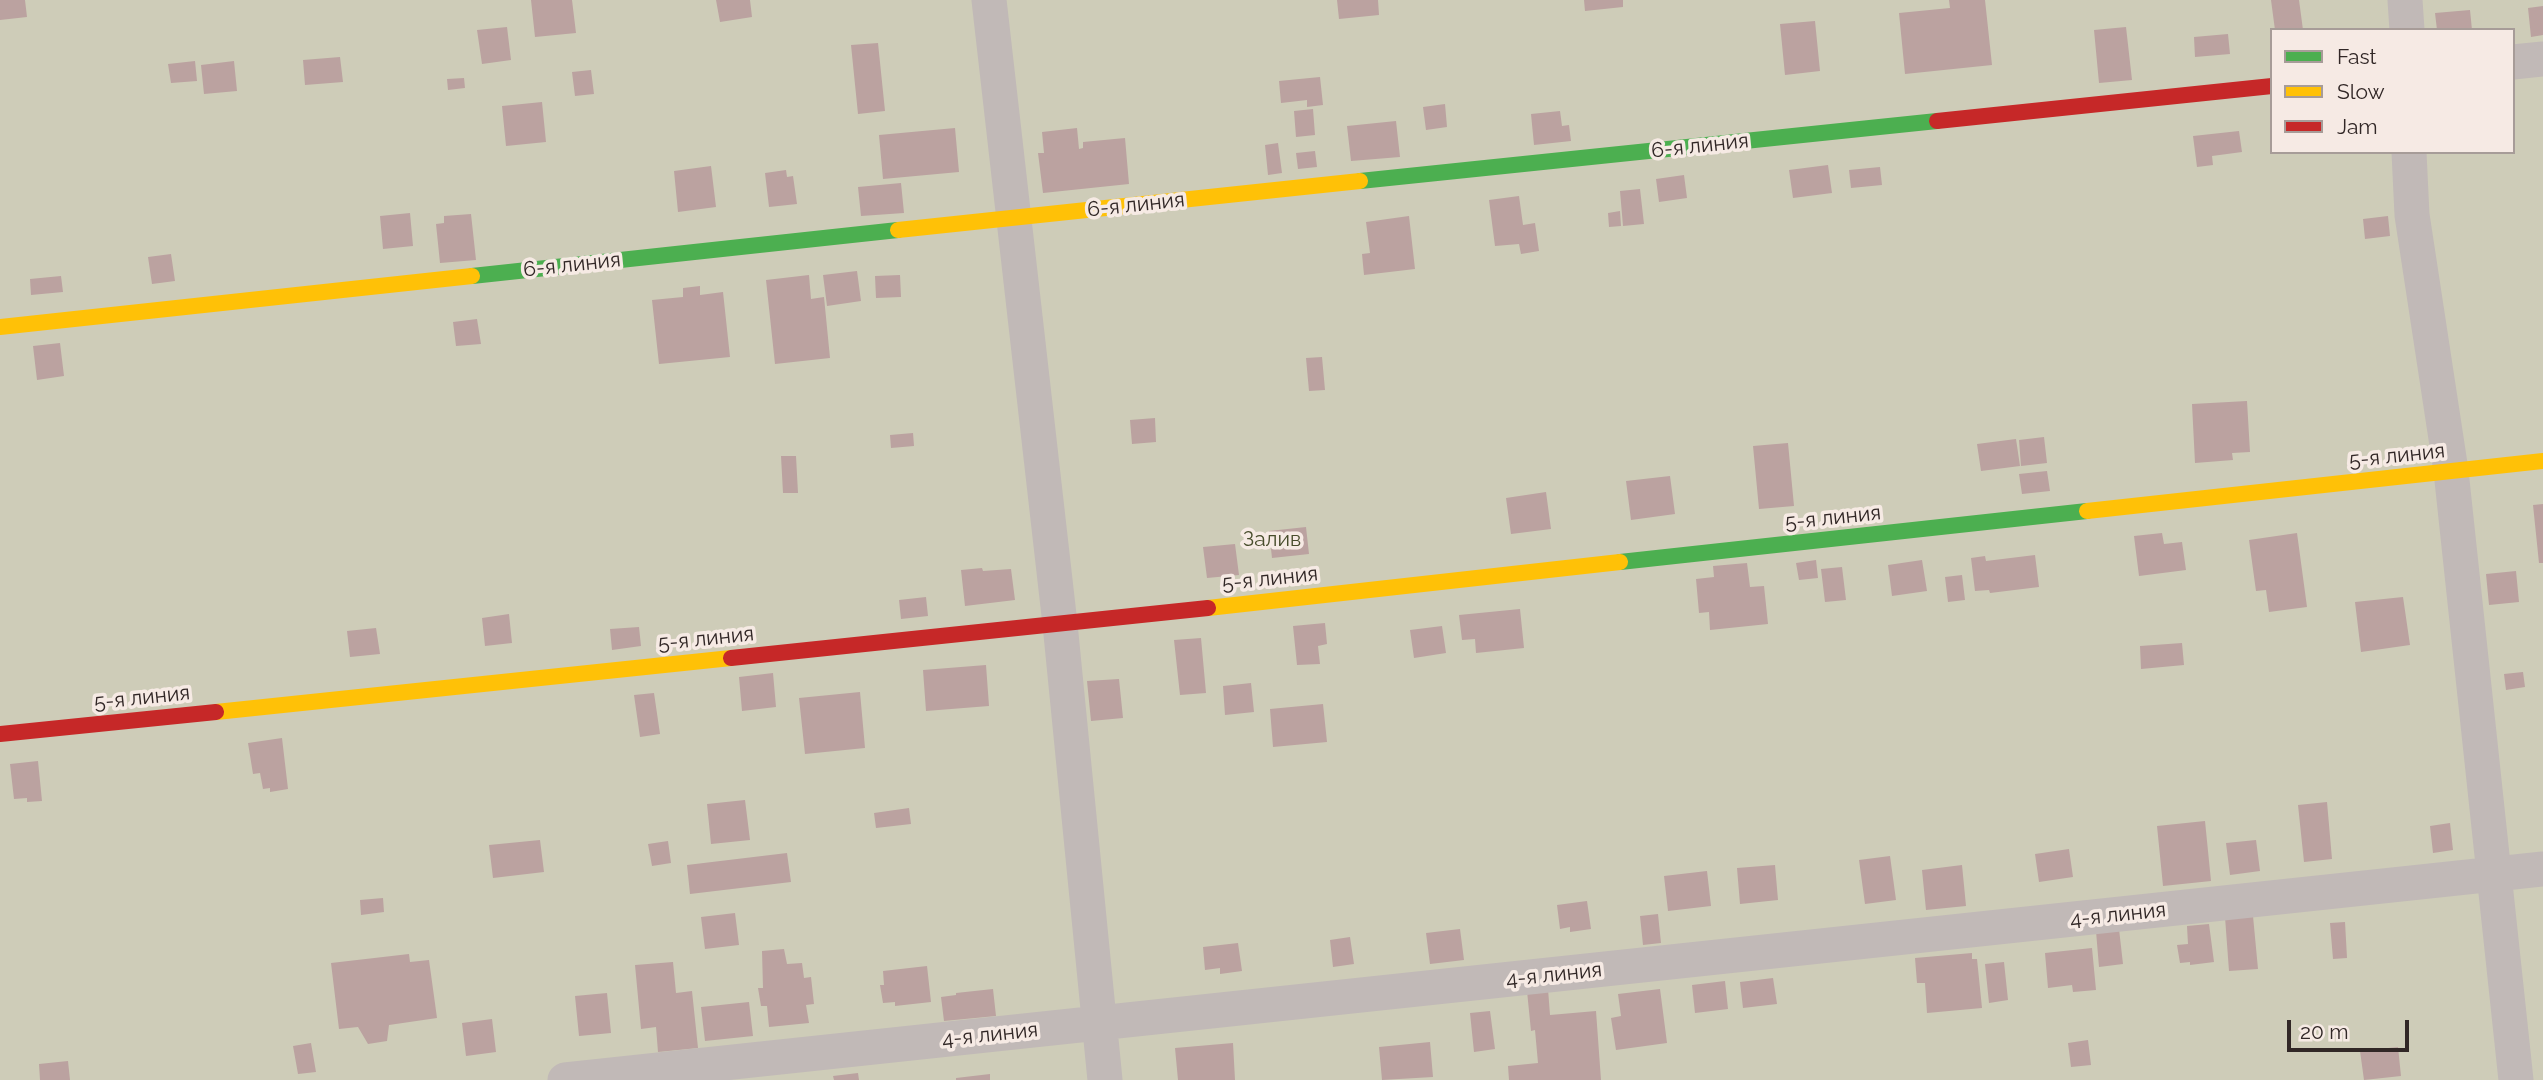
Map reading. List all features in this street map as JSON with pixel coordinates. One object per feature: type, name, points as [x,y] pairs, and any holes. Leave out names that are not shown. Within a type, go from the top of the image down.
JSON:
[{"type":"street","points":[[989,0],[1060,624],[1105,1080]]},
{"type":"street","points":[[2404,0],[2407,28]]},
{"type":"street","points":[[2515,62],[2543,59]]},
{"type":"street","name":"6-я линия","points":[[0,327],[1014,217],[2270,86]]},
{"type":"street","points":[[2409,154],[2412,215],[2451,471],[2516,1080]]},
{"type":"street","name":"5-я линия","points":[[0,734],[1060,624],[2543,461]]},
{"type":"street","name":"4-я линия","points":[[565,1080],[2543,869]]},
{"type":"green space","name":"Залив","points":[[0,0],[2543,0],[2543,1080],[0,1080]]},
{"type":"building","points":[[0,0],[25,0],[27,17],[0,20]]},
{"type":"building","points":[[531,0],[572,0],[576,33],[535,37]]},
{"type":"building","points":[[716,0],[750,0],[752,17],[720,22]]},
{"type":"building","points":[[1337,0],[1378,0],[1379,15],[1339,19]]},
{"type":"building","points":[[1584,0],[1623,0],[1623,7],[1585,11]]},
{"type":"building","points":[[1949,0],[1985,0],[1992,65],[1905,74],[1899,13],[1950,8]]},
{"type":"building","points":[[2271,0],[2299,0],[2303,28],[2275,28]]},
{"type":"building","points":[[2543,6],[2543,35],[2531,37],[2528,8]]},
{"type":"building","points":[[2470,10],[2472,28],[2437,28],[2435,13]]},
{"type":"building","points":[[1815,21],[1820,71],[1785,75],[1780,24]]},
{"type":"building","points":[[507,27],[511,60],[482,64],[477,30]]},
{"type":"building","points":[[2126,27],[2132,80],[2099,83],[2094,30]]},
{"type":"building","points":[[2228,34],[2230,54],[2195,57],[2194,37]]},
{"type":"building","points":[[878,43],[885,111],[858,114],[851,45]]},
{"type":"building","points":[[340,57],[343,82],[305,85],[303,60]]},
{"type":"building","points":[[195,61],[197,81],[171,83],[168,64]]},
{"type":"building","points":[[234,61],[237,91],[204,94],[201,65]]},
{"type":"building","points":[[591,70],[594,94],[575,96],[572,72]]},
{"type":"building","points":[[1320,77],[1323,105],[1307,107],[1307,100],[1281,103],[1279,81]]},
{"type":"building","points":[[464,78],[465,88],[448,90],[447,79]]},
{"type":"building","points":[[542,102],[546,142],[506,146],[502,106]]},
{"type":"building","points":[[1445,104],[1447,127],[1426,130],[1423,107]]},
{"type":"building","points":[[1313,109],[1315,135],[1296,137],[1294,111]]},
{"type":"building","points":[[1560,111],[1562,126],[1569,125],[1571,141],[1534,145],[1531,114]]},
{"type":"building","points":[[1396,121],[1400,157],[1351,161],[1347,126]]},
{"type":"building","points":[[955,128],[959,172],[883,179],[879,135]]},
{"type":"building","points":[[1077,128],[1079,149],[1083,148],[1083,142],[1125,138],[1129,184],[1043,193],[1038,153],[1044,153],[1042,132]]},
{"type":"building","points":[[2239,131],[2242,152],[2212,156],[2213,165],[2197,167],[2193,136]]},
{"type":"building","points":[[1278,143],[1282,173],[1268,175],[1265,145]]},
{"type":"building","points":[[1315,151],[1317,167],[1298,169],[1296,153]]},
{"type":"building","points":[[1828,165],[1832,193],[1793,198],[1789,170]]},
{"type":"building","points":[[711,166],[716,207],[678,212],[674,171]]},
{"type":"building","points":[[1880,167],[1882,185],[1851,188],[1849,170]]},
{"type":"building","points":[[786,170],[787,177],[793,176],[797,204],[769,207],[765,173]]},
{"type":"building","points":[[1684,175],[1687,198],[1659,202],[1656,179]]},
{"type":"building","points":[[901,183],[904,213],[861,216],[858,187]]},
{"type":"building","points":[[1640,189],[1644,224],[1623,226],[1620,191]]},
{"type":"building","points":[[1519,196],[1523,225],[1535,223],[1539,251],[1521,254],[1519,244],[1495,246],[1489,200]]},
{"type":"building","points":[[1620,211],[1621,226],[1609,227],[1608,213]]},
{"type":"building","points":[[410,213],[413,246],[383,249],[380,216]]},
{"type":"building","points":[[471,214],[476,260],[440,263],[436,224],[444,223],[444,216]]},
{"type":"building","points":[[1409,216],[1415,269],[1364,275],[1362,254],[1370,253],[1366,222]]},
{"type":"building","points":[[2388,216],[2390,236],[2365,239],[2363,219]]},
{"type":"building","points":[[171,254],[175,281],[152,284],[148,257]]},
{"type":"building","points":[[857,271],[861,301],[827,306],[823,275]]},
{"type":"building","points":[[809,275],[811,299],[824,297],[830,358],[775,364],[766,280]]},
{"type":"building","points":[[900,275],[901,297],[876,298],[875,276]]},
{"type":"building","points":[[61,276],[63,292],[31,295],[30,279]]},
{"type":"building","points":[[700,286],[700,295],[723,292],[730,357],[659,364],[652,300],[683,297],[683,288]]},
{"type":"building","points":[[477,319],[481,344],[456,346],[453,322]]},
{"type":"building","points":[[60,343],[64,376],[37,380],[33,346]]},
{"type":"building","points":[[1322,357],[1325,390],[1309,391],[1306,358]]},
{"type":"building","points":[[2247,401],[2250,452],[2232,453],[2233,460],[2195,463],[2192,404]]},
{"type":"building","points":[[1155,418],[1156,442],[1132,444],[1130,420]]},
{"type":"building","points":[[913,433],[914,446],[891,448],[890,435]]},
{"type":"building","points":[[2044,437],[2047,463],[2021,466],[2019,440]]},
{"type":"building","points":[[2016,439],[2020,466],[1981,471],[1977,444]]},
{"type":"building","points":[[1788,443],[1794,506],[1759,509],[1753,446]]},
{"type":"building","points":[[781,456],[796,456],[798,493],[783,493]]},
{"type":"building","points":[[2047,471],[2050,491],[2022,494],[2019,474]]},
{"type":"building","points":[[1670,476],[1675,514],[1631,520],[1626,481]]},
{"type":"building","points":[[1546,492],[1551,529],[1511,534],[1506,498]]},
{"type":"building","points":[[2543,504],[2543,563],[2539,563],[2533,505]]},
{"type":"building","points":[[1306,527],[1309,554],[1272,558],[1269,531]]},
{"type":"building","points":[[2162,533],[2164,544],[2182,542],[2186,570],[2139,576],[2134,536]]},
{"type":"building","points":[[2297,533],[2307,607],[2269,612],[2266,590],[2256,591],[2249,540]]},
{"type":"building","points":[[1235,544],[1239,575],[1207,578],[1203,547]]},
{"type":"building","points":[[2035,555],[2039,587],[1990,593],[1989,590],[1975,591],[1971,558],[1985,556],[1986,561]]},
{"type":"building","points":[[1816,560],[1818,578],[1799,580],[1796,563]]},
{"type":"building","points":[[1922,560],[1927,591],[1892,596],[1888,565]]},
{"type":"building","points":[[1747,563],[1750,587],[1764,586],[1768,624],[1710,630],[1709,612],[1699,613],[1696,579],[1714,577],[1713,566]]},
{"type":"building","points":[[1842,567],[1846,600],[1825,602],[1821,569]]},
{"type":"building","points":[[982,568],[983,571],[1011,569],[1015,600],[965,606],[961,570]]},
{"type":"building","points":[[2516,571],[2519,602],[2489,605],[2486,574]]},
{"type":"building","points":[[1962,575],[1965,600],[1948,602],[1945,577]]},
{"type":"building","points":[[926,597],[928,616],[901,619],[899,600]]},
{"type":"building","points":[[2403,597],[2410,645],[2361,652],[2355,602]]},
{"type":"building","points":[[1520,609],[1524,648],[1476,653],[1475,639],[1462,640],[1459,615]]},
{"type":"building","points":[[509,614],[512,643],[485,646],[482,618]]},
{"type":"building","points":[[1325,623],[1327,644],[1318,646],[1320,664],[1297,665],[1293,626]]},
{"type":"building","points":[[1442,626],[1446,653],[1414,658],[1410,630]]},
{"type":"building","points":[[639,627],[641,646],[612,650],[610,629]]},
{"type":"building","points":[[376,628],[380,654],[350,657],[347,631]]},
{"type":"building","points":[[1201,638],[1206,693],[1180,695],[1174,640]]},
{"type":"building","points":[[2182,643],[2184,665],[2141,669],[2140,646]]},
{"type":"building","points":[[986,665],[989,706],[926,711],[923,670]]},
{"type":"building","points":[[2523,672],[2525,687],[2506,690],[2504,674]]},
{"type":"building","points":[[773,673],[776,707],[742,711],[739,677]]},
{"type":"building","points":[[1119,679],[1123,718],[1091,721],[1087,681]]},
{"type":"building","points":[[1251,683],[1254,712],[1225,715],[1223,686]]},
{"type":"building","points":[[860,692],[865,748],[805,754],[799,698]]},
{"type":"building","points":[[654,693],[660,734],[640,737],[634,695]]},
{"type":"building","points":[[1323,704],[1327,742],[1273,747],[1270,709]]},
{"type":"building","points":[[282,738],[288,789],[270,792],[270,788],[263,789],[260,773],[253,774],[248,743]]},
{"type":"building","points":[[38,761],[42,801],[14,799],[10,764]]},
{"type":"building","points":[[745,800],[750,840],[711,844],[707,804]]},
{"type":"building","points":[[2327,802],[2332,859],[2304,862],[2298,805]]},
{"type":"building","points":[[909,808],[911,824],[876,828],[874,813]]},
{"type":"building","points":[[2205,821],[2211,881],[2163,886],[2157,826]]},
{"type":"building","points":[[2450,823],[2453,850],[2433,853],[2430,826]]},
{"type":"building","points":[[540,840],[544,872],[493,878],[489,845]]},
{"type":"building","points":[[2256,840],[2260,871],[2230,875],[2226,843]]},
{"type":"building","points":[[668,841],[671,863],[652,866],[648,844]]},
{"type":"building","points":[[2069,849],[2073,877],[2039,882],[2035,854]]},
{"type":"building","points":[[787,853],[791,882],[690,894],[687,865]]},
{"type":"building","points":[[1890,856],[1896,900],[1865,904],[1859,860]]},
{"type":"building","points":[[1775,865],[1778,900],[1740,904],[1737,868]]},
{"type":"building","points":[[1962,865],[1966,906],[1926,910],[1922,870]]},
{"type":"building","points":[[1707,871],[1711,906],[1668,911],[1664,876]]},
{"type":"building","points":[[383,898],[384,912],[361,915],[360,900]]},
{"type":"building","points":[[1587,901],[1591,929],[1570,932],[1570,927],[1560,929],[1557,905]]},
{"type":"building","points":[[735,913],[739,945],[705,949],[701,917]]},
{"type":"building","points":[[1658,914],[1661,943],[1643,945],[1640,916]]},
{"type":"building","points":[[2253,916],[2258,969],[2229,971],[2225,917]]},
{"type":"building","points":[[2345,922],[2347,958],[2333,959],[2330,923]]},
{"type":"building","points":[[2209,924],[2214,962],[2190,965],[2190,962],[2180,963],[2177,945],[2188,944],[2187,926]]},
{"type":"building","points":[[1460,929],[1464,960],[1430,964],[1426,933]]},
{"type":"building","points":[[2119,929],[2123,964],[2099,967],[2096,931]]},
{"type":"building","points":[[1350,937],[1354,964],[1333,967],[1330,940]]},
{"type":"building","points":[[1238,943],[1242,971],[1220,974],[1220,968],[1205,970],[1203,947]]},
{"type":"building","points":[[2092,948],[2096,990],[2073,992],[2072,985],[2048,988],[2045,953]]},
{"type":"building","points":[[784,949],[787,964],[802,963],[804,978],[811,977],[814,1004],[806,1005],[809,1023],[769,1027],[767,1006],[761,1006],[758,988],[763,988],[762,951]]},
{"type":"building","points":[[1972,953],[1972,959],[1977,959],[1982,1008],[1927,1013],[1925,983],[1917,983],[1915,958]]},
{"type":"building","points":[[409,954],[410,962],[429,960],[437,1018],[389,1025],[387,1041],[368,1044],[358,1027],[339,1029],[331,963]]},
{"type":"building","points":[[673,962],[676,993],[692,991],[698,1048],[658,1052],[656,1027],[641,1029],[635,965]]},
{"type":"building","points":[[2004,962],[2008,1000],[1989,1003],[1985,964]]},
{"type":"building","points":[[927,966],[931,1002],[895,1006],[895,1002],[883,1003],[880,985],[884,985],[883,971]]},
{"type":"building","points":[[1773,978],[1777,1004],[1743,1008],[1740,982]]},
{"type":"building","points":[[1725,981],[1728,1009],[1695,1013],[1692,985]]},
{"type":"building","points":[[993,989],[996,1016],[944,1021],[941,997]]},
{"type":"building","points":[[1548,989],[1550,1015],[1596,1011],[1601,1080],[1509,1080],[1508,1066],[1538,1063],[1527,991]]},
{"type":"building","points":[[1660,989],[1667,1043],[1616,1050],[1611,1018],[1621,1016],[1618,994]]},
{"type":"building","points":[[607,993],[611,1033],[579,1036],[575,996]]},
{"type":"building","points":[[749,1002],[753,1036],[705,1041],[701,1007]]},
{"type":"building","points":[[1490,1011],[1495,1049],[1474,1052],[1470,1013]]},
{"type":"building","points":[[492,1019],[496,1052],[466,1056],[462,1023]]},
{"type":"building","points":[[2088,1040],[2091,1065],[2071,1067],[2068,1043]]},
{"type":"building","points":[[1430,1042],[1433,1077],[1382,1080],[1379,1047]]},
{"type":"building","points":[[311,1043],[316,1072],[298,1074],[293,1046]]},
{"type":"building","points":[[1233,1043],[1235,1080],[1178,1080],[1175,1048]]},
{"type":"building","points":[[2398,1047],[2401,1076],[2364,1080],[2360,1051]]},
{"type":"building","points":[[68,1061],[70,1080],[40,1080],[39,1064]]},
{"type":"building","points":[[858,1073],[859,1080],[834,1080],[833,1076]]},
{"type":"building","points":[[990,1074],[990,1080],[956,1080],[956,1078]]},
{"type":"traffic: fast","points":[[1360,181],[1937,121]]},
{"type":"traffic: fast","points":[[472,276],[898,230]]},
{"type":"traffic: fast","points":[[1620,562],[2087,511]]},
{"type":"traffic: slow","points":[[898,230],[1360,181]]},
{"type":"traffic: slow","points":[[0,327],[472,276]]},
{"type":"traffic: slow","points":[[2087,511],[2543,461]]},
{"type":"traffic: slow","points":[[1208,608],[1620,562]]},
{"type":"traffic: slow","points":[[216,712],[731,658]]},
{"type":"traffic: jam","points":[[1937,121],[2270,86]]},
{"type":"traffic: jam","points":[[731,658],[1208,608]]},
{"type":"traffic: jam","points":[[0,734],[216,712]]}]
